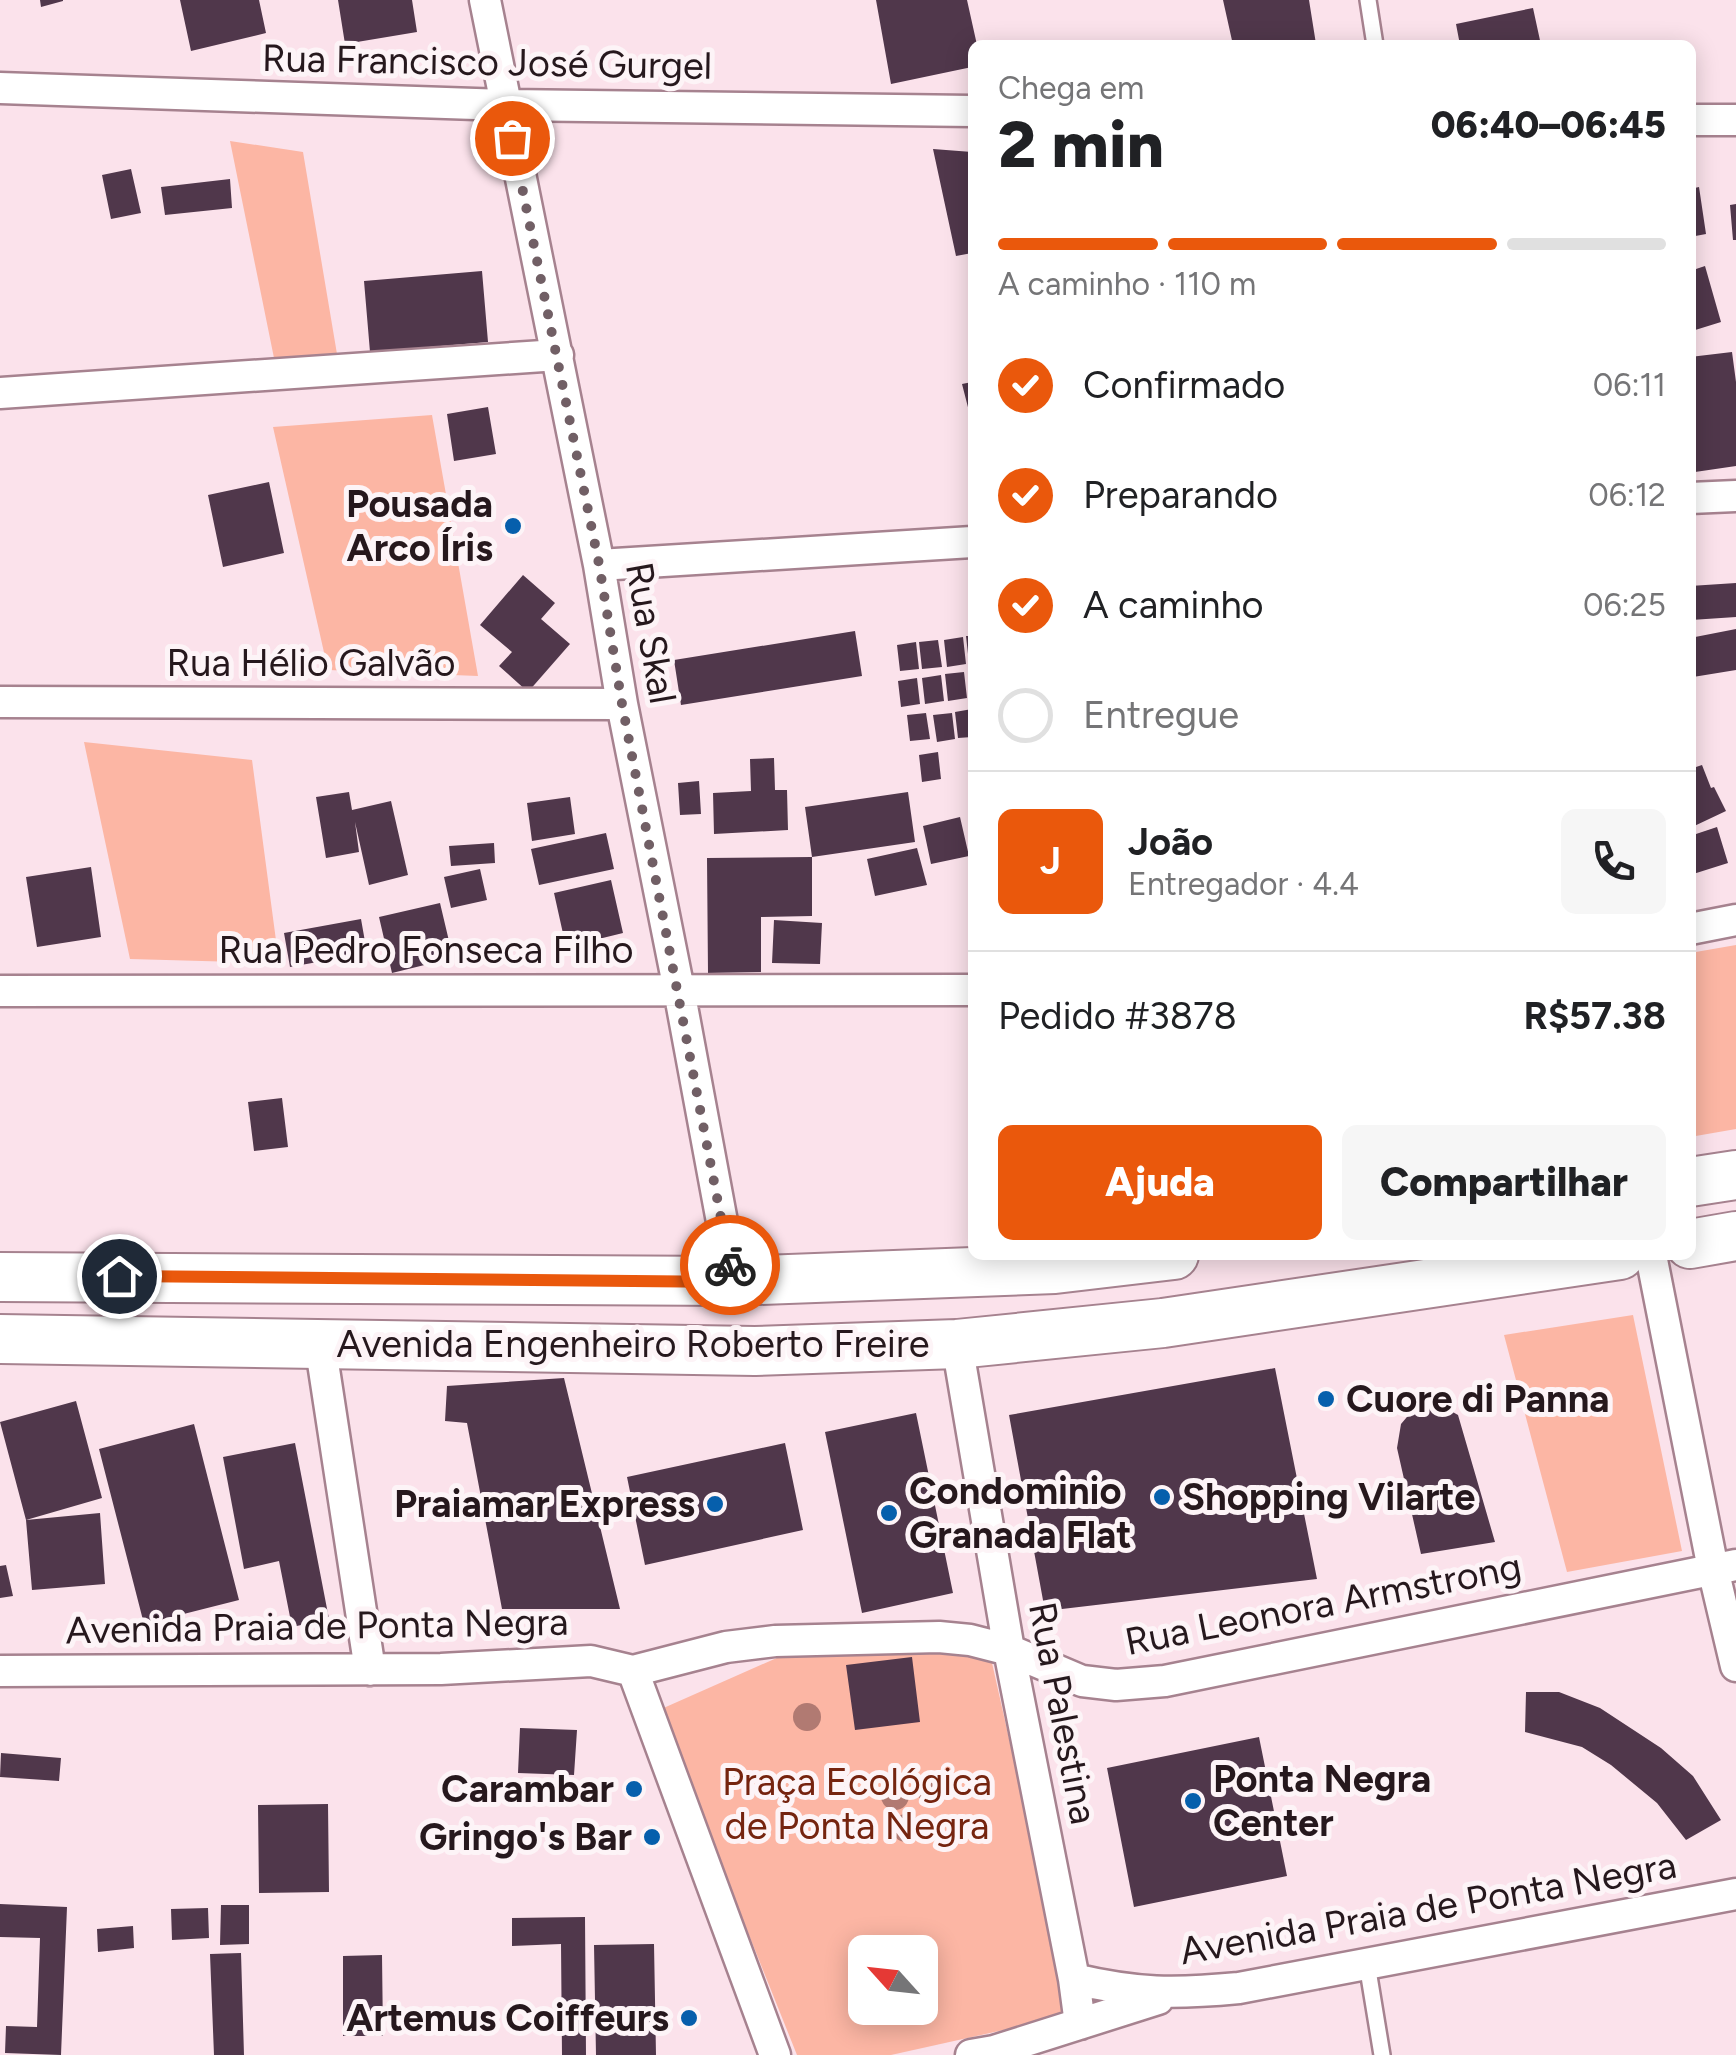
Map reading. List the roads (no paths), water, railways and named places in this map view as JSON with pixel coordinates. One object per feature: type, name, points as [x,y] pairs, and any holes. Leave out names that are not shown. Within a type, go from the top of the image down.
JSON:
[{"type":"main road","points":[[1696,1181],[1736,1175]]},
{"type":"main road","points":[[1696,1243],[1736,1236]]},
{"type":"main road","name":"Avenida Engenheiro Roberto Freire","points":[[0,1277],[733,1282],[1055,1269],[1132,1260]]},
{"type":"main road","name":"Avenida Engenheiro Roberto Freire","points":[[0,1338],[755,1350],[957,1344],[1163,1323],[1586,1260]]},
{"type":"street","name":"Rua Skal","points":[[485,0],[599,564],[622,704],[733,1282]]},
{"type":"street","name":"Rua Francisco José Gurgel","points":[[0,88],[505,106],[968,111]]},
{"type":"street","points":[[1696,120],[1736,120]]},
{"type":"street","points":[[0,392],[558,355]]},
{"type":"street","points":[[1696,498],[1736,496]]},
{"type":"street","points":[[599,564],[968,542]]},
{"type":"street","name":"Rua Hélio Galvão","points":[[0,702],[622,704]]},
{"type":"street","points":[[1696,928],[1736,920]]},
{"type":"street","name":"Rua Pedro Fonseca Filho","points":[[0,991],[968,990]]},
{"type":"street","points":[[1652,1260],[1724,1567],[1736,1666]]},
{"type":"street","points":[[320,1343],[370,1670]]},
{"type":"street","name":"Rua Palestina","points":[[957,1344],[1080,2024]]},
{"type":"street","name":"Rua Leonora Armstrong","points":[[634,1671],[726,1647],[940,1637],[1010,1650],[1082,1681],[1116,1685],[1165,1680],[1724,1567]]},
{"type":"street","name":"Avenida Praia de Ponta Negra","points":[[0,1671],[370,1670],[590,1661],[634,1671]]},
{"type":"street","points":[[634,1671],[775,2055]]},
{"type":"street","name":"Avenida Praia de Ponta Negra","points":[[1074,1979],[1120,1990],[1170,1995],[1239,1988],[1736,1894]]},
{"type":"street","points":[[970,2055],[1170,1995]]},
{"type":"lane","points":[[1368,0],[1374,40]]},
{"type":"lane","points":[[1367,1964],[1382,2055]]},
{"type":"place","name":"Pousada Arco Íris","points":[[513,526]]},
{"type":"place","name":"Cuore di Panna","points":[[1326,1399]]},
{"type":"place","name":"Shopping Vilarte","points":[[1162,1497]]},
{"type":"place","name":"Praiamar Express","points":[[715,1504]]},
{"type":"place","name":"Condominio Granada Flat","points":[[889,1513]]},
{"type":"place","name":"Carambar","points":[[634,1789]]},
{"type":"place","name":"Ponta Negra Center","points":[[1193,1801]]},
{"type":"place","name":"Gringo's Bar","points":[[652,1837]]},
{"type":"place","name":"Artemus Coiffeurs","points":[[689,2018]]},
{"type":"park label","name":"Praça Ecológica de Ponta Negra","points":[[857,1804]]}]
